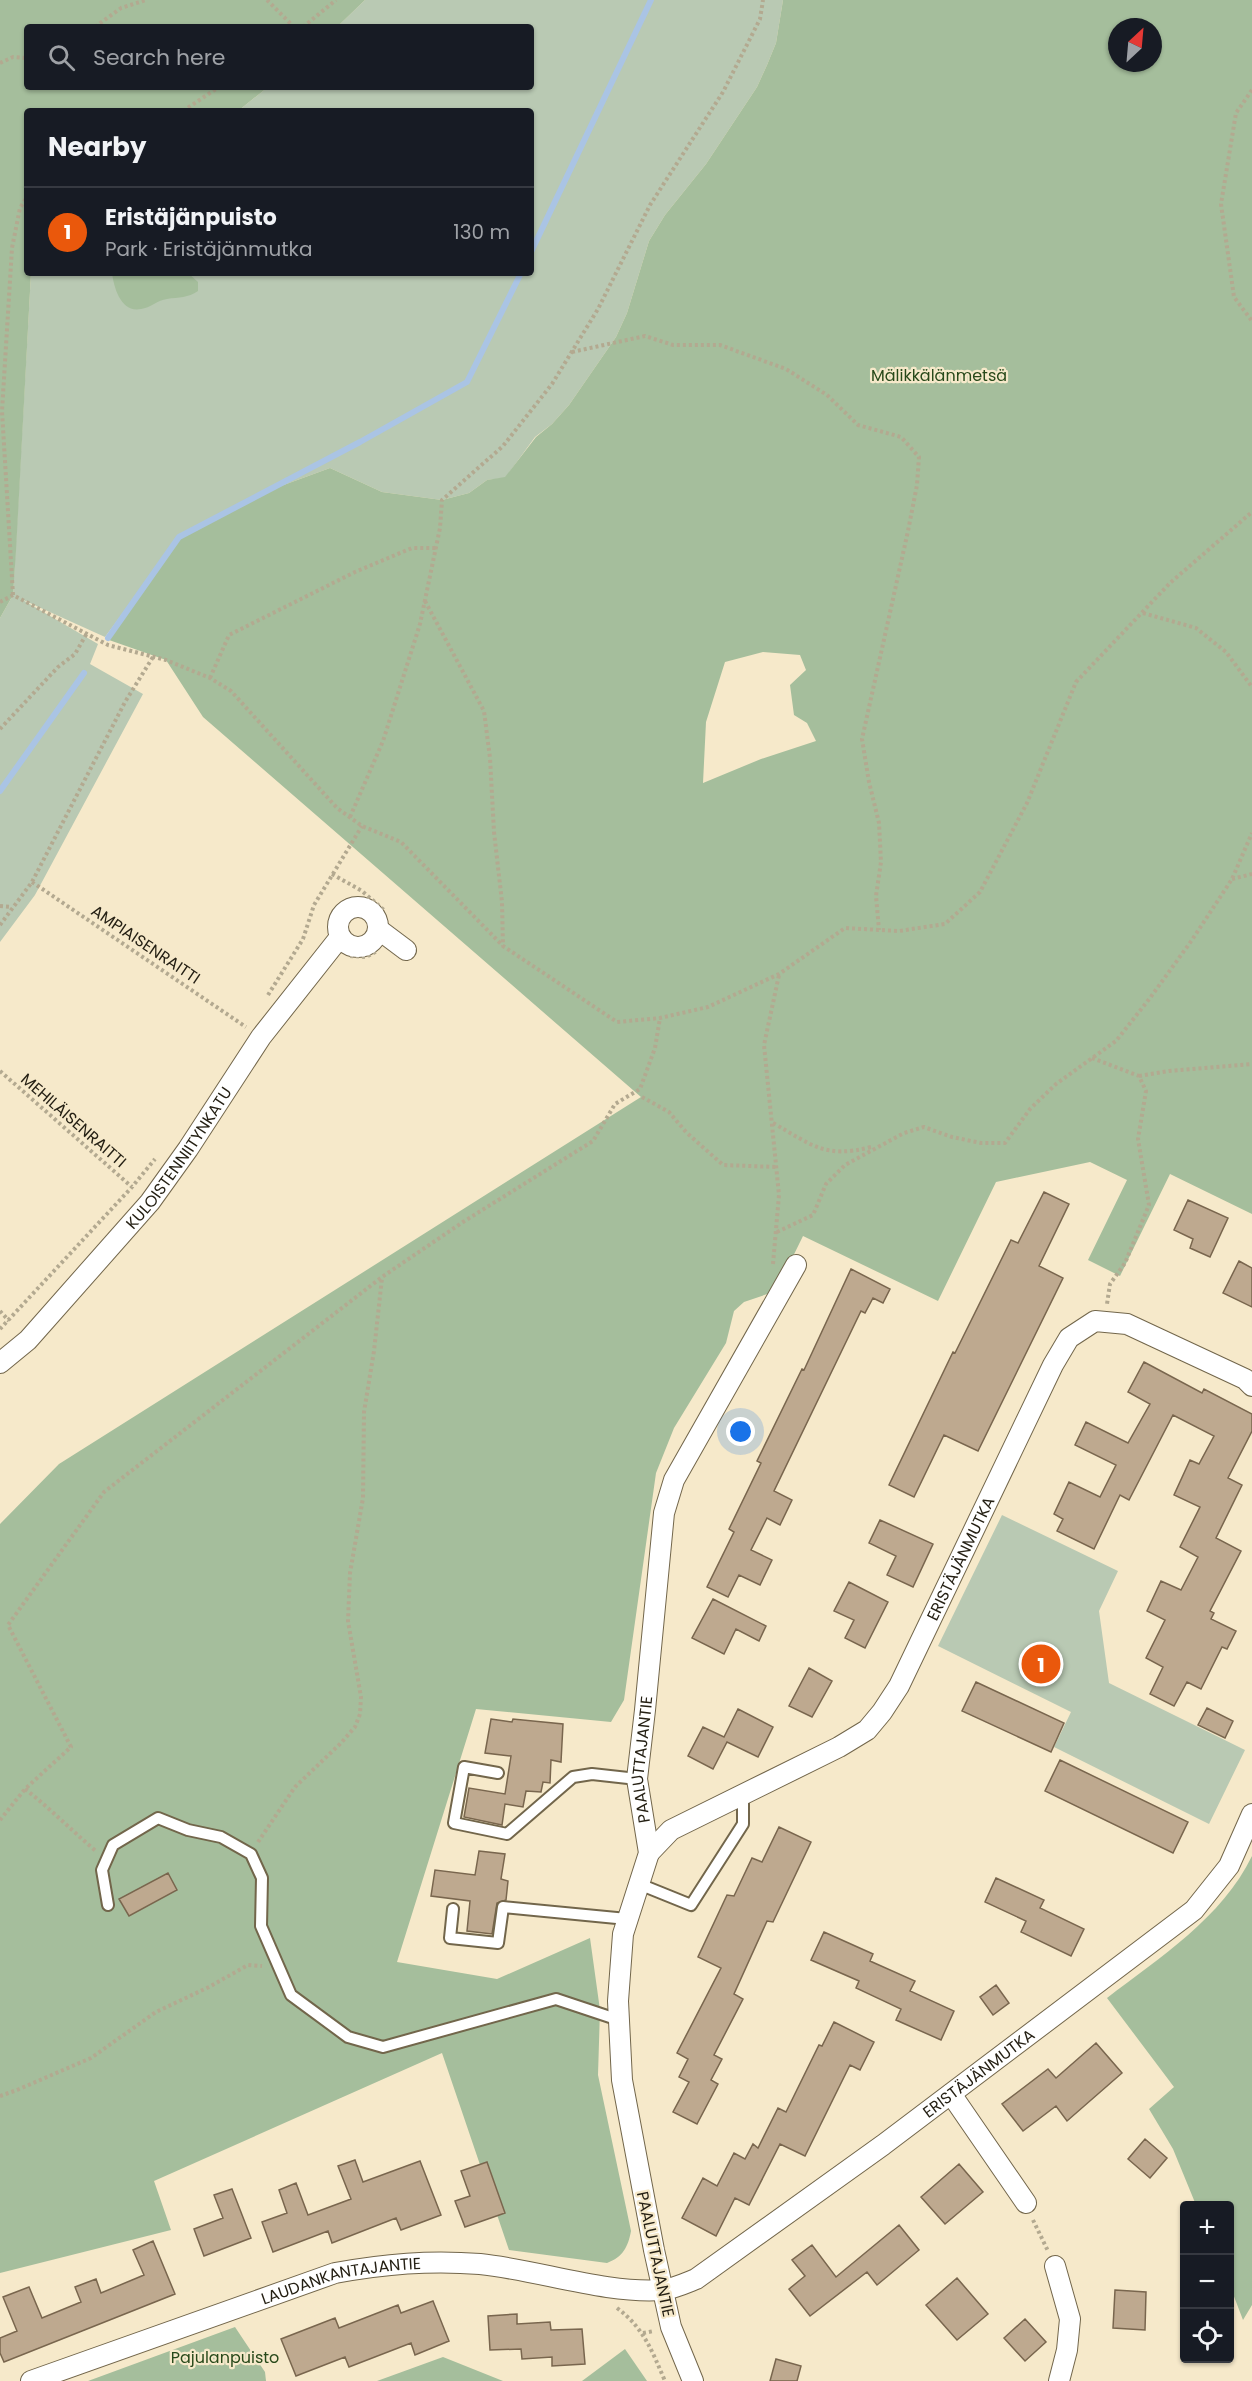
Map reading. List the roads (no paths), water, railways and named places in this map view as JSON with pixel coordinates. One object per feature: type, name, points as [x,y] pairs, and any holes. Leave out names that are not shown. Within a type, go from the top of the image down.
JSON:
[{"type":"street","points":[[352,907],[365,908],[376,916],[378,929],[373,941],[361,947],[348,945],[340,937],[338,921],[346,910],[352,907]]},
{"type":"street","points":[[378,929],[406,951]]},
{"type":"street","name":"KULOISTENNIITYNKATU","points":[[0,1363],[28,1340],[150,1202],[188,1149],[261,1037],[340,937]]},
{"type":"street","name":"PAALUTTAJANTIE","points":[[693,2381],[671,2327],[662,2290],[622,2080],[619,2020],[622,1944],[627,1919],[649,1853],[637,1779],[664,1512],[667,1502],[674,1480],[796,1265]]},
{"type":"street","name":"ERISTÄJÄNMUTKA","points":[[649,1853],[671,1830],[839,1747],[867,1730],[882,1712],[904,1675],[1053,1365],[1069,1338],[1095,1322],[1127,1324],[1245,1379],[1252,1386]]},
{"type":"street","name":"ERISTÄJÄNMUTKA","points":[[662,2290],[696,2279],[951,2094],[1194,1910],[1229,1866],[1252,1814]]},
{"type":"street","points":[[951,2094],[1026,2203]]},
{"type":"street","name":"LAUDANKANTAJANTIE","points":[[31,2381],[335,2273],[379,2265],[421,2261],[481,2264],[614,2287],[662,2290]]},
{"type":"street","points":[[1055,2266],[1070,2319],[1067,2350],[1059,2381]]},
{"type":"lane","points":[[498,1773],[464,1767],[454,1824],[507,1834],[573,1777],[592,1774],[637,1779]]},
{"type":"lane","points":[[639,1884],[691,1905],[743,1824],[743,1795]]},
{"type":"lane","points":[[108,1905],[102,1870],[113,1845],[158,1818],[188,1830],[221,1837],[251,1854],[262,1878],[261,1926],[291,1995],[348,2037],[383,2047],[556,1999],[619,2020]]},
{"type":"lane","points":[[453,1909],[450,1938],[498,1943],[503,1907],[627,1919]]},
{"type":"waterway","points":[[534,246],[651,0]]},
{"type":"waterway","points":[[108,638],[179,537],[360,442],[467,382],[520,276]]},
{"type":"waterway","points":[[0,791],[84,673]]},
{"type":"place","name":"Eristäjänpuisto","points":[[1041,1664]]},
{"type":"park label","name":"Mälikkälänmetsä","points":[[939,375]]},
{"type":"park label","name":"Pajulanpuisto","points":[[225,2357]]}]
